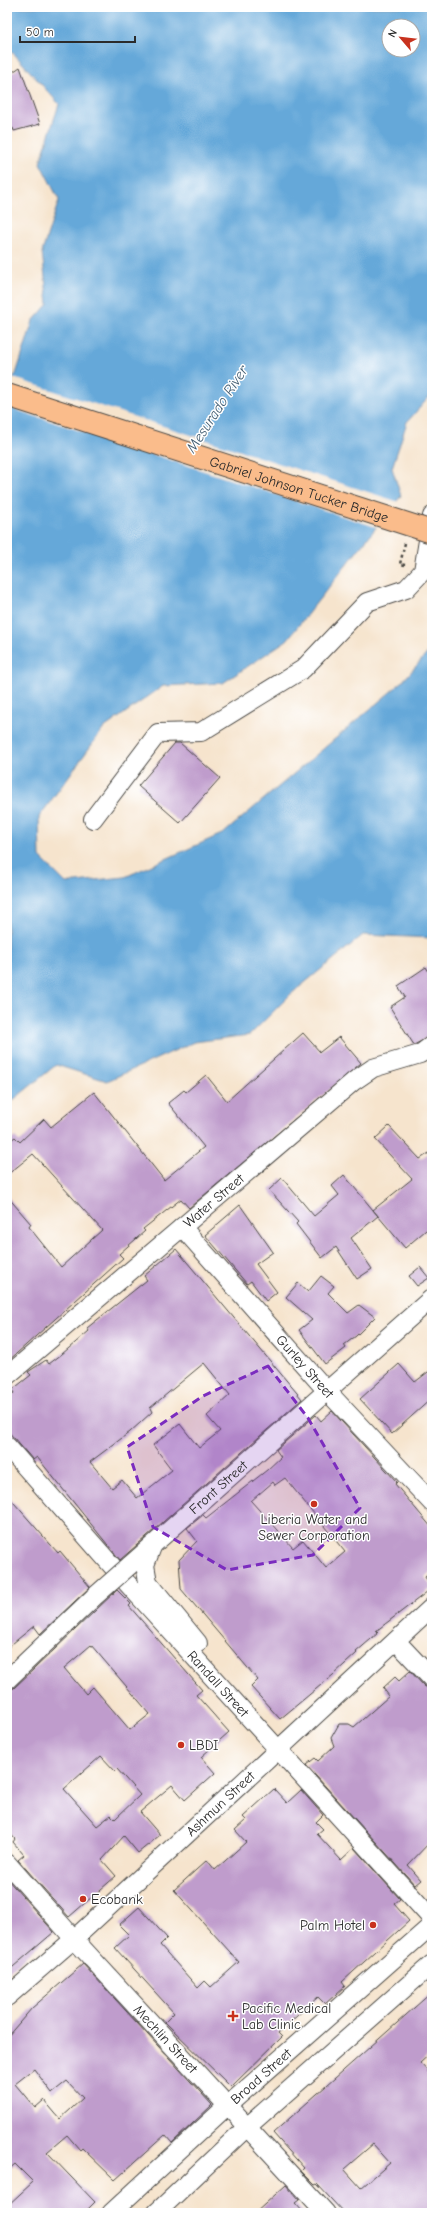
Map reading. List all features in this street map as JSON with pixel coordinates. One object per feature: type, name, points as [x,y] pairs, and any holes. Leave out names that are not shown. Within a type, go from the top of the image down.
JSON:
[{"type":"highway","name":"Gabriel Johnson Tucker Bridge","points":[[7,395],[432,532]]},
{"type":"street","points":[[93,820],[158,733],[202,732],[303,669],[367,602],[406,589],[423,571],[432,516]]},
{"type":"street","name":"Water Street","points":[[7,1376],[354,1081],[373,1068],[420,1054],[432,1045]]},
{"type":"street","name":"Gurley Street","points":[[182,1227],[327,1391],[432,1503]]},
{"type":"street","name":"Front Street","points":[[7,1680],[94,1596],[432,1298]]},
{"type":"street","name":"Randall Street","points":[[7,1446],[127,1583],[224,1688],[432,1919]]},
{"type":"street","points":[[153,1545],[145,1565],[148,1582],[208,1655],[224,1688]]},
{"type":"street","name":"Ashmun Street","points":[[7,1997],[74,1939],[432,1608]]},
{"type":"street","points":[[396,1641],[432,1679]]},
{"type":"street","name":"Mechlin Street","points":[[7,1863],[74,1939],[326,2213]]},
{"type":"street","name":"Broad Street","points":[[111,2213],[227,2106],[432,1925]]},
{"type":"street","name":"Broad Street","points":[[156,2213],[247,2127],[432,1964]]},
{"type":"highlighted area","points":[[268,1366],[308,1418],[360,1508],[313,1555],[227,1570],[153,1527],[127,1447],[203,1396]]},
{"type":"water","name":"Mesurado River","points":[[7,7],[432,7],[432,394],[407,422],[392,468],[401,496],[287,640],[223,683],[163,686],[104,728],[39,817],[40,857],[66,883],[125,877],[224,833],[402,682],[432,648],[432,938],[363,935],[291,994],[250,1035],[194,1042],[107,1081],[56,1065],[7,1105],[7,384],[16,374],[33,321],[48,304],[42,252],[59,200],[40,163],[59,104],[7,46]]},
{"type":"pier","points":[[11,377],[399,502],[379,528],[7,407],[7,381]]},
{"type":"building","points":[[20,67],[40,124],[14,131],[13,128],[7,129],[7,76]]},
{"type":"building","points":[[175,743],[180,743],[220,778],[180,823],[138,786]]},
{"type":"building","points":[[426,967],[432,977],[432,1035],[414,1045],[390,1007],[405,997],[398,986]]},
{"type":"building","points":[[303,1033],[320,1052],[339,1037],[361,1063],[189,1208],[181,1199],[143,1229],[145,1231],[119,1254],[123,1258],[7,1362],[7,1196],[31,1224],[29,1227],[61,1267],[102,1230],[33,1154],[7,1175],[7,1143],[15,1137],[20,1142],[44,1119],[51,1127],[94,1092],[164,1180],[204,1147],[168,1103],[184,1090],[186,1092],[206,1075],[227,1101]]},
{"type":"building","points":[[389,1126],[420,1159],[432,1151],[432,1225],[405,1248],[373,1210],[412,1179],[375,1139]]},
{"type":"building","points":[[344,1175],[378,1216],[351,1238],[372,1269],[357,1279],[336,1247],[322,1258],[296,1224],[298,1222],[269,1190],[282,1178],[314,1216],[339,1195],[332,1186]]},
{"type":"building","points":[[240,1205],[273,1252],[256,1264],[277,1292],[266,1301],[251,1281],[247,1284],[205,1235]]},
{"type":"building","points":[[176,1249],[302,1399],[120,1560],[37,1457],[33,1460],[7,1430],[7,1398],[14,1393],[12,1390],[31,1375],[28,1372],[46,1360],[49,1364],[62,1354],[89,1331],[87,1328],[147,1280],[144,1276]],"holes":[[[204,1363],[230,1395],[207,1416],[220,1431],[199,1448],[180,1424],[153,1445],[172,1470],[137,1498],[122,1480],[112,1488],[90,1462],[130,1432],[152,1412],[150,1408]]]},
{"type":"building","points":[[420,1267],[429,1278],[417,1286],[409,1276]]},
{"type":"building","points":[[321,1276],[334,1286],[328,1293],[348,1313],[359,1305],[375,1317],[356,1336],[344,1345],[346,1348],[325,1364],[299,1330],[312,1320],[286,1297],[298,1283],[308,1292]]},
{"type":"building","points":[[399,1364],[415,1382],[432,1369],[432,1398],[392,1434],[360,1399]]},
{"type":"building","points":[[332,1411],[397,1482],[395,1484],[432,1528],[432,1570],[425,1577],[432,1588],[376,1631],[378,1633],[333,1675],[280,1719],[251,1687],[258,1680],[181,1589],[179,1560],[197,1541],[187,1528],[203,1515],[206,1518],[267,1470],[281,1457],[276,1450],[316,1415],[321,1421]],"holes":[[[285,1478],[345,1552],[326,1568],[303,1540],[293,1548],[251,1501],[273,1482],[275,1485]]]},
{"type":"building","points":[[7,1495],[58,1553],[60,1551],[90,1587],[40,1634],[34,1626],[7,1648]]},
{"type":"building","points":[[117,1590],[131,1604],[129,1606],[202,1690],[196,1695],[229,1732],[201,1757],[215,1773],[185,1800],[172,1785],[140,1812],[160,1835],[138,1853],[124,1836],[102,1860],[116,1876],[69,1917],[18,1860],[24,1855],[13,1842],[15,1839],[7,1830],[7,1690],[14,1688]],"holes":[[[91,1645],[150,1714],[130,1730],[93,1687],[86,1694],[64,1668]],[[101,1756],[115,1771],[117,1769],[140,1795],[115,1819],[111,1815],[97,1826],[64,1789]]]},
{"type":"building","points":[[410,1671],[424,1686],[432,1690],[432,1840],[408,1865],[421,1880],[415,1885],[306,1765],[315,1758],[318,1761],[334,1746],[331,1738],[339,1724],[349,1724],[354,1727],[389,1696],[383,1688],[395,1677],[399,1681]]},
{"type":"building","points":[[274,1789],[287,1803],[301,1790],[323,1815],[316,1822],[323,1829],[317,1834],[341,1860],[354,1848],[400,1899],[394,1904],[409,1921],[342,1982],[345,1986],[325,2004],[318,1997],[278,2033],[282,2037],[231,2087],[165,2022],[174,2013],[115,1948],[129,1935],[119,1925],[139,1907],[167,1938],[160,1945],[198,1988],[205,1981],[211,1987],[239,1962],[174,1890],[207,1860],[215,1870],[246,1842],[235,1830],[246,1820],[243,1817]]},
{"type":"building","points":[[7,1879],[54,1932],[7,1972]]},
{"type":"building","points":[[83,1964],[212,2105],[172,2143],[165,2135],[115,2180],[82,2148],[80,2150],[67,2135],[47,2152],[95,2202],[84,2213],[7,2213],[7,2206],[33,2182],[15,2164],[7,2171],[7,2037],[32,2008]],"holes":[[[34,2069],[52,2093],[67,2081],[83,2098],[60,2119],[44,2100],[35,2108],[15,2084]]]},
{"type":"building","points":[[432,1992],[432,2052],[420,2063],[432,2076],[432,2213],[344,2213],[317,2184],[315,2185],[301,2171],[304,2168],[273,2133]],"holes":[[[373,2144],[390,2163],[361,2188],[344,2169]]]},
{"type":"building","points":[[286,2185],[299,2200],[295,2203],[304,2213],[255,2213]]},
{"type":"place","name":"Liberia Water and Sewer Corporation","points":[[314,1504]]},
{"type":"place","name":"LBDI","points":[[181,1745]]},
{"type":"place","name":"Ecobank","points":[[83,1899]]},
{"type":"place","name":"Palm Hotel","points":[[373,1925]]},
{"type":"place","name":"Pacific Medical Lab Clinic","points":[[233,2016]]}]
